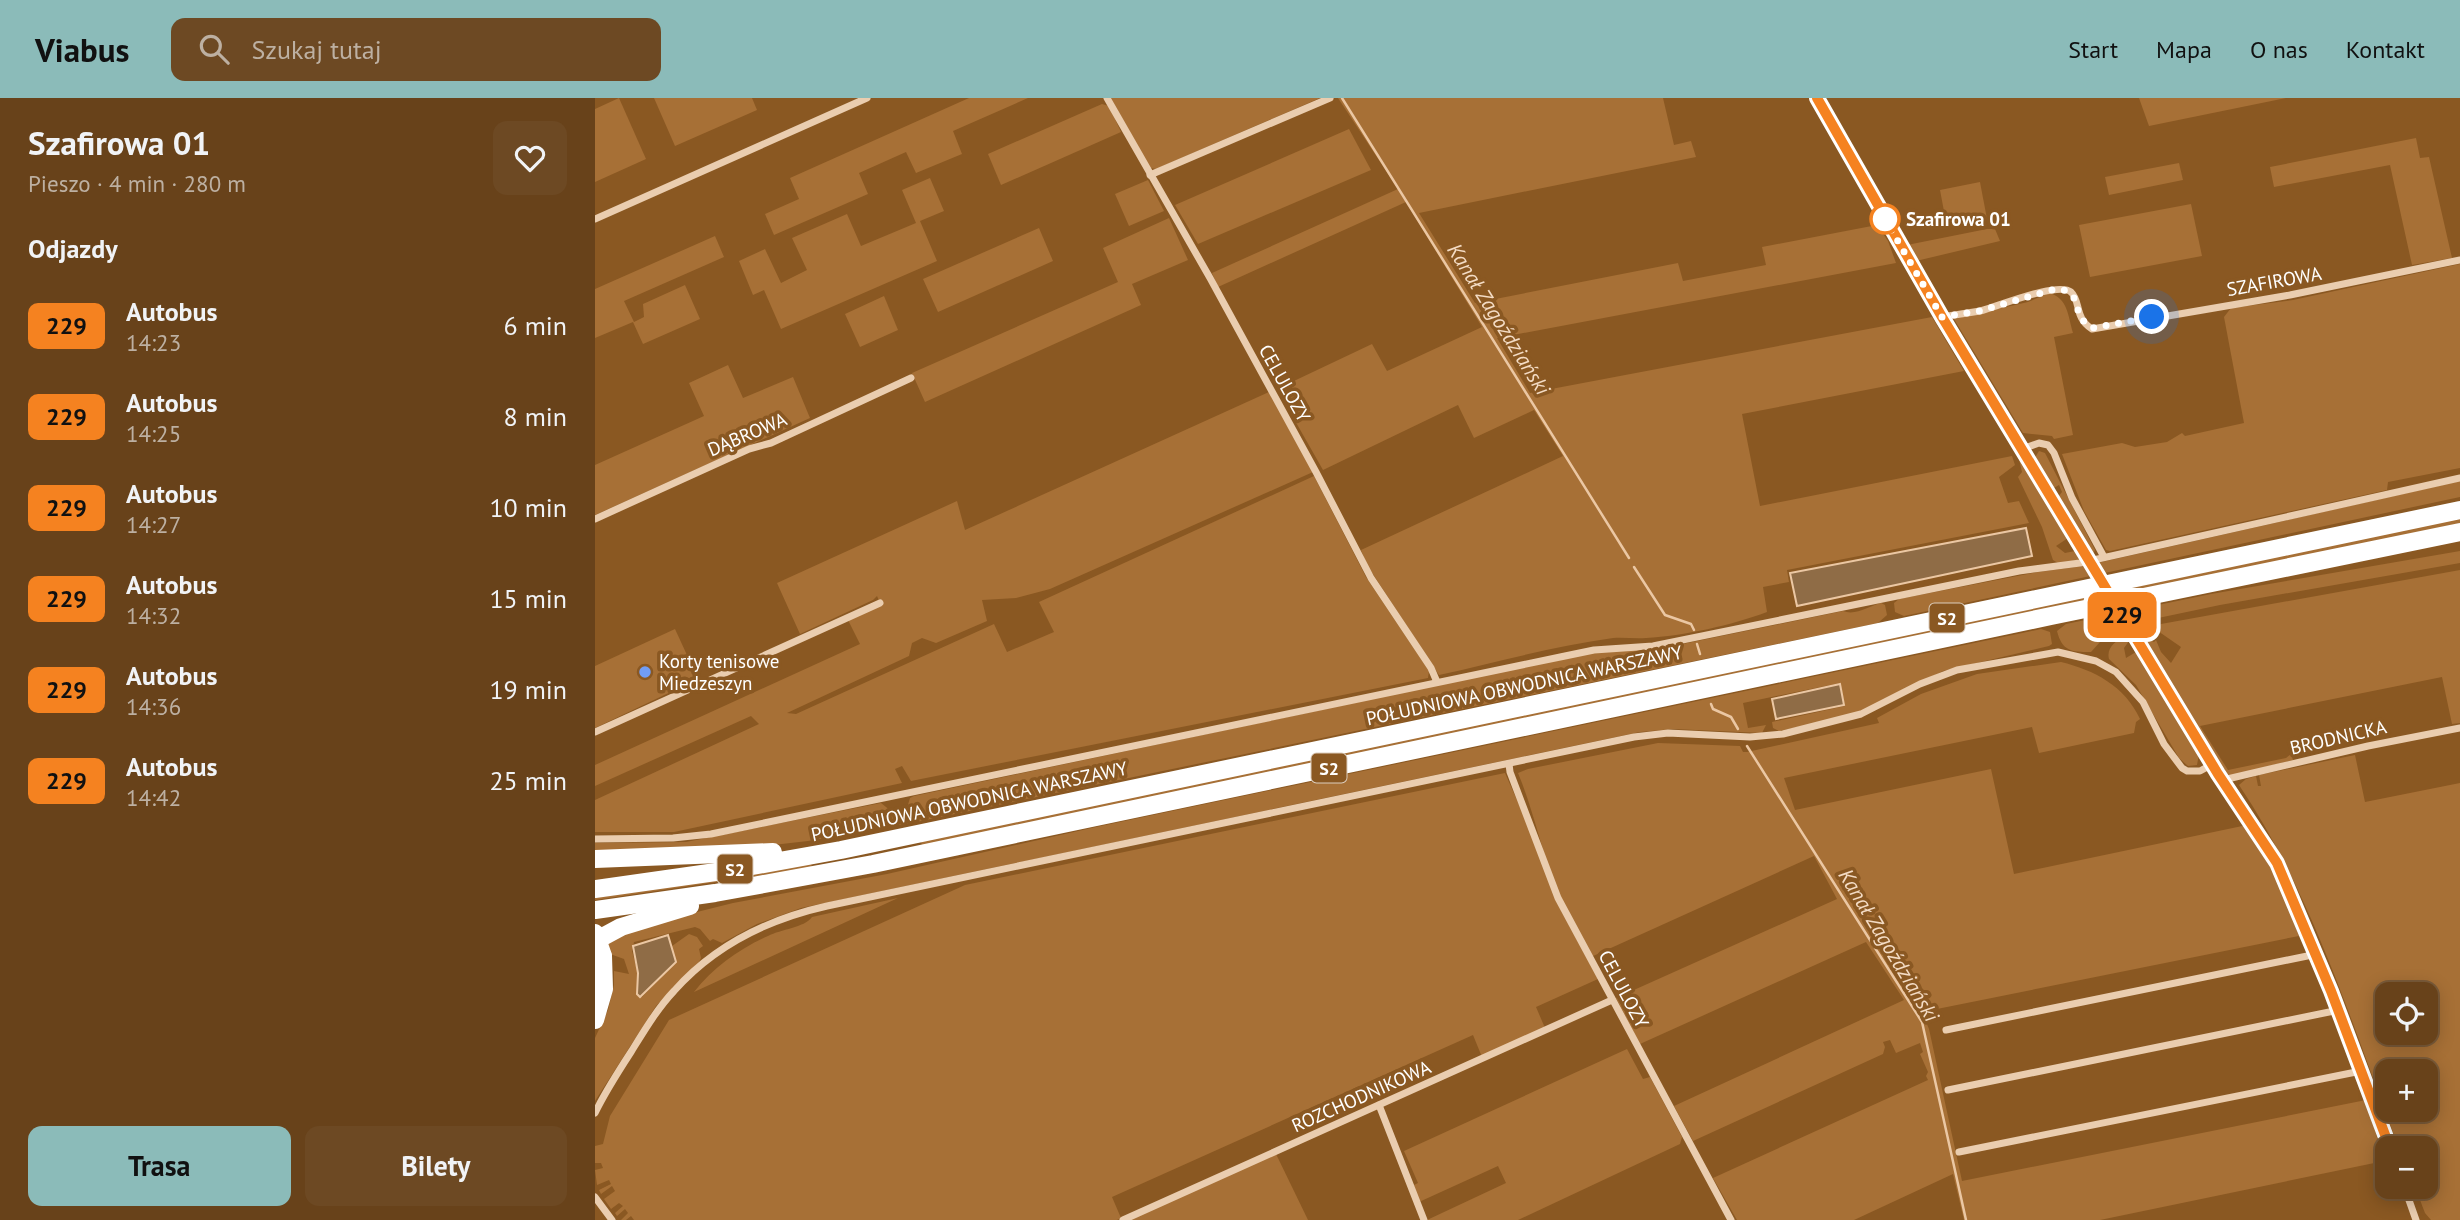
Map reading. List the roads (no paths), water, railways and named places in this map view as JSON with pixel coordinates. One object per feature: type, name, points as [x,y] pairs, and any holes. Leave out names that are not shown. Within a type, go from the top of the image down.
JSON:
[{"type":"highway","name":"POŁUDNIOWA OBWODNICA WARSZAWY","points":[[595,889],[730,870],[841,850],[2458,510]]},
{"type":"highway","name":"S2","points":[[595,910],[747,888],[873,864],[2460,532]]},
{"type":"highway","points":[[595,859],[841,850]]},
{"type":"highway","points":[[599,948],[637,922],[747,888]]},
{"type":"highway","points":[[595,933],[604,989],[595,1020]]},
{"type":"street","points":[[595,219],[867,98]]},
{"type":"street","name":"CELULOZY","points":[[1107,98],[1316,472],[1371,578],[1431,668],[1437,682]]},
{"type":"street","points":[[1150,175],[1330,98]]},
{"type":"street","points":[[1817,98],[1942,317],[2213,765],[2277,863],[2339,1010],[2385,1136]]},
{"type":"street","name":"SZAFIROWA","points":[[1942,317],[1990,308],[2042,291],[2067,289],[2072,293],[2081,319],[2092,328],[2290,295],[2460,260]]},
{"type":"street","name":"DĄBROWA","points":[[595,519],[749,449],[771,443],[911,378]]},
{"type":"street","points":[[2022,449],[2039,443],[2048,445],[2054,453],[2072,498],[2104,557]]},
{"type":"street","points":[[595,839],[673,838],[711,834],[1594,650],[1677,642],[2019,571],[2067,565],[2460,478]]},
{"type":"street","points":[[595,732],[880,603]]},
{"type":"street","points":[[595,1112],[655,1015],[673,992],[714,955],[754,930],[810,910],[1652,734],[1749,737],[1783,734],[1861,715],[1920,684],[1957,670],[2058,652],[2096,661],[2116,672],[2143,702],[2164,744],[2182,768],[2187,771],[2200,771],[2213,765]]},
{"type":"street","name":"BRODNICKA","points":[[2223,780],[2460,727]]},
{"type":"street","name":"CELULOZY","points":[[1509,764],[1557,898],[1731,1220]]},
{"type":"street","points":[[1945,1030],[2316,954]]},
{"type":"street","name":"ROZCHODNIKOWA","points":[[1123,1220],[1612,1000]]},
{"type":"street","points":[[1948,1090],[2339,1010]]},
{"type":"street","points":[[1959,1152],[2361,1071]]},
{"type":"street","points":[[1379,1105],[1424,1220]]},
{"type":"street","points":[[595,1197],[612,1220]]},
{"type":"street","points":[[2409,1199],[2416,1220]]},
{"type":"waterway","name":"Kanał Zagoździański","points":[[1342,98],[1629,558]]},
{"type":"waterway","name":"Kanał Zagoździański","points":[[1634,567],[1665,615],[1691,624],[1694,630]]},
{"type":"waterway","name":"Kanał Zagoździański","points":[[1697,644],[1700,654]]},
{"type":"waterway","name":"Kanał Zagoździański","points":[[1711,704],[1713,709],[1731,717],[1738,729]]},
{"type":"waterway","name":"Kanał Zagoździański","points":[[1747,746],[1922,1022],[1966,1220]]},
{"type":"place","name":"Szafirowa 01","points":[[1885,219]]},
{"type":"place","name":"Korty tenisowe Miedzeszyn","points":[[645,672]]}]
